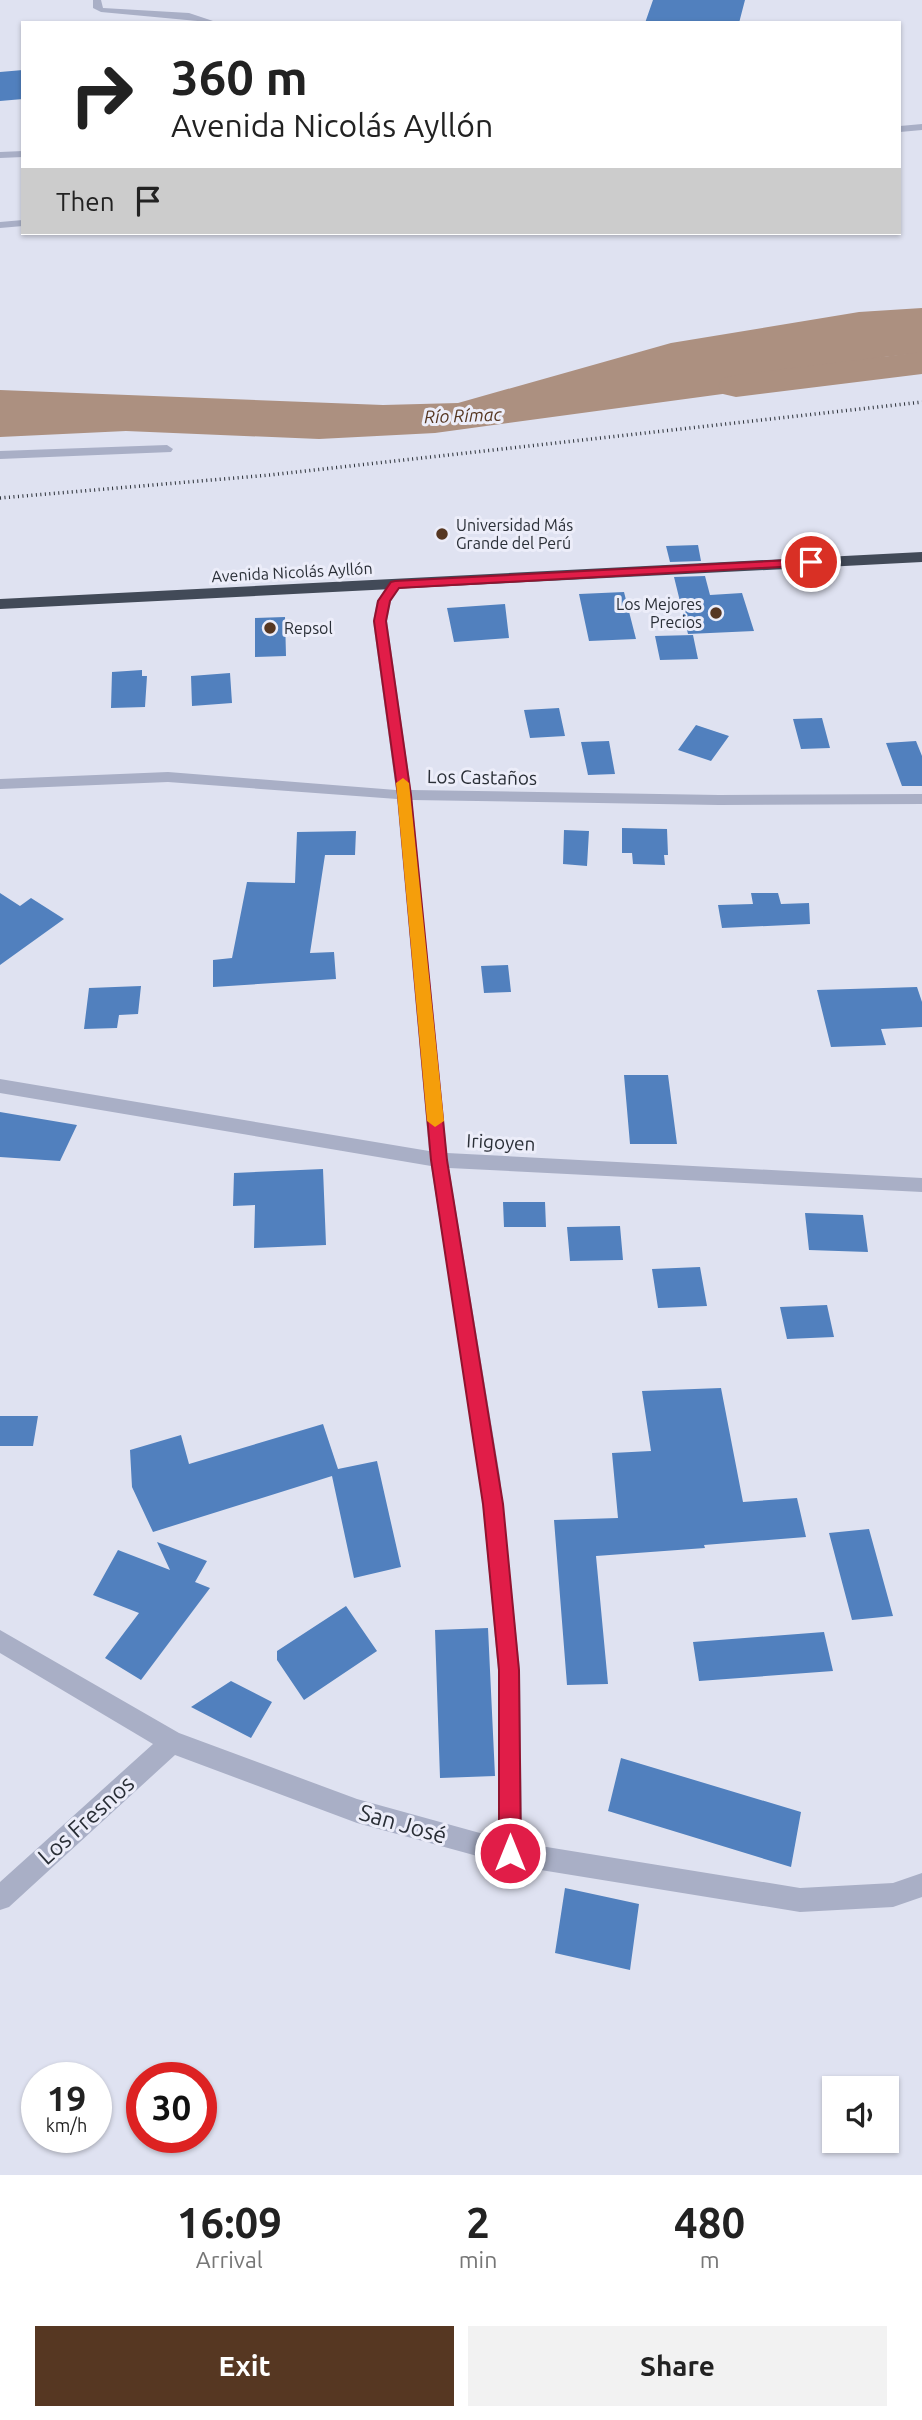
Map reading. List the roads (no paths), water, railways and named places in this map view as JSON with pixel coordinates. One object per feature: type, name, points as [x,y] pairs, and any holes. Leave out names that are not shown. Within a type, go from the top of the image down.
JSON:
[{"type":"highway","name":"Avenida Nicolás Ayllón","points":[[0,604],[922,557]]},
{"type":"street","points":[[97,0],[97,8],[101,10],[189,16],[208,21]]},
{"type":"street","points":[[901,129],[922,127]]},
{"type":"street","points":[[0,155],[21,154]]},
{"type":"street","points":[[0,225],[21,223]]},
{"type":"street","points":[[0,455],[167,449]]},
{"type":"street","points":[[395,584],[384,601],[380,621],[404,795],[439,1160],[490,1477],[509,1670],[510,1853]]},
{"type":"street","name":"Los Castaños","points":[[0,784],[167,777],[404,795],[719,800],[922,799]]},
{"type":"street","name":"Irigoyen","points":[[0,1086],[439,1160],[922,1185]]},
{"type":"street","name":"San José","points":[[0,1641],[172,1742],[357,1811],[510,1853],[800,1900],[894,1895],[922,1885]]},
{"type":"street","name":"Los Fresnos","points":[[0,1898],[172,1742]]},
{"type":"water","points":[[922,308],[922,353],[884,357],[752,390],[435,433],[319,439],[126,431],[0,437],[0,390],[383,405],[458,403],[671,343],[859,312]]},
{"type":"waterway","name":"Río Rímac","points":[[736,386],[922,363]]},
{"type":"railway","points":[[0,498],[270,475],[922,402]]},
{"type":"place","name":"Universidad Más Grande del Perú","points":[[442,534]]},
{"type":"place","name":"Los Mejores Precios","points":[[716,613]]},
{"type":"place","name":"Repsol","points":[[270,628]]}]
